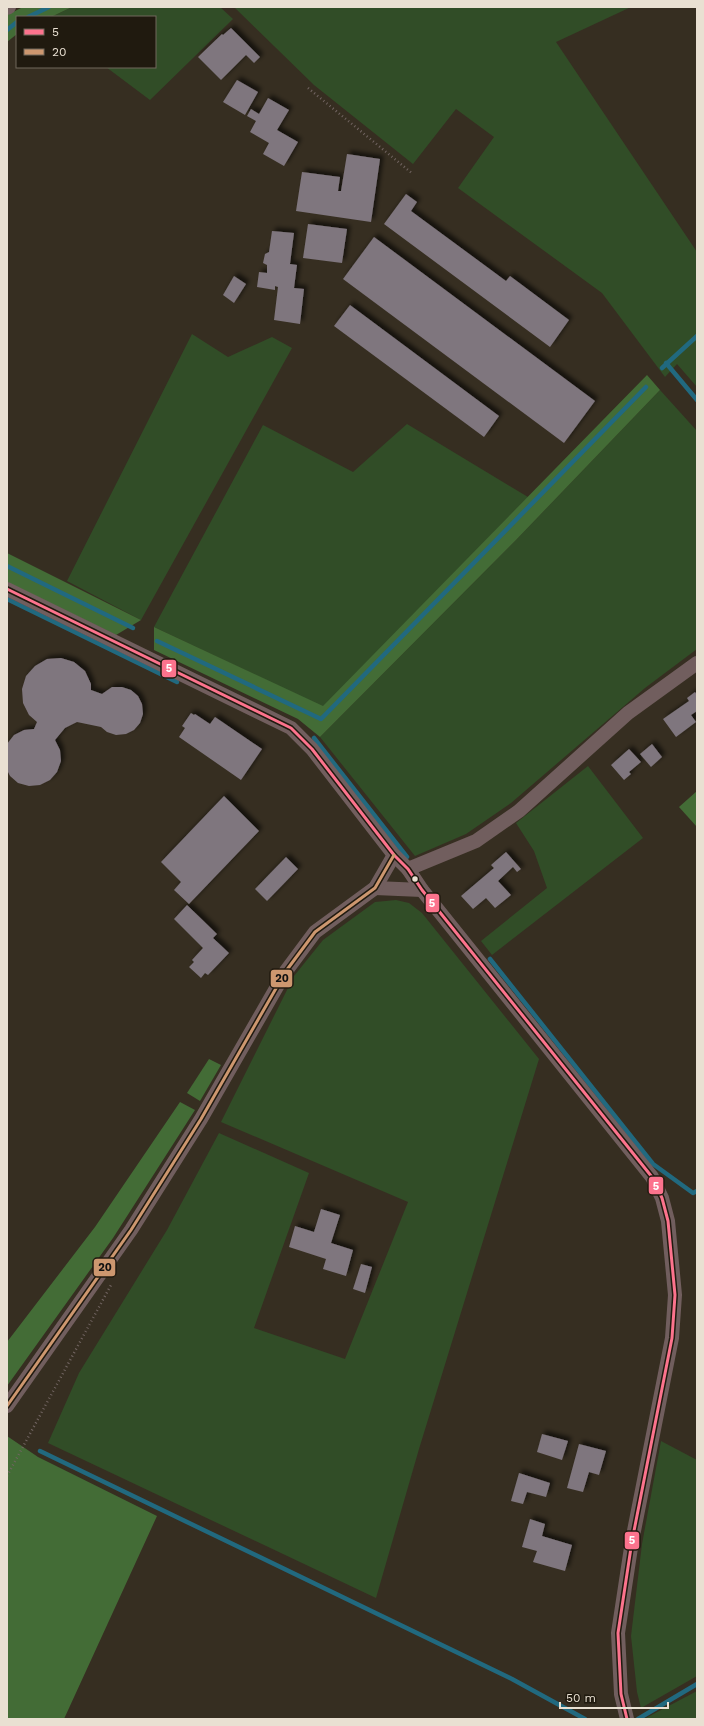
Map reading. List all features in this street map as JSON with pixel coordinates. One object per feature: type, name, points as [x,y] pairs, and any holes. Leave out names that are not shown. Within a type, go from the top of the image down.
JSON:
[{"type":"street","points":[[7,589],[291,728],[312,749],[394,855],[408,869],[422,890],[652,1177],[662,1198],[668,1221],[675,1294],[672,1338],[632,1541],[618,1633],[620,1694],[627,1719]]},
{"type":"street","points":[[408,869],[476,841],[520,811],[628,713],[697,663]]},
{"type":"street","points":[[7,1406],[131,1230],[201,1119],[286,971],[315,932],[375,888],[394,855]]},
{"type":"street","points":[[375,888],[422,890]]},
{"type":"path","points":[[308,88],[413,174]]},
{"type":"path","points":[[7,1476],[112,1282]]},
{"type":"green space","points":[[23,7],[72,7],[53,16],[16,16],[16,35],[7,42],[7,15]]},
{"type":"green space","points":[[72,7],[220,7],[233,19],[150,100],[107,68],[156,68],[156,16],[53,16]]},
{"type":"green space","points":[[234,7],[631,7],[556,42],[697,252],[697,387],[677,364],[665,377],[602,293],[458,188],[494,137],[456,109],[413,164],[314,85]]},
{"type":"green space","points":[[192,334],[228,357],[272,337],[292,348],[141,620],[67,581]]},
{"type":"green space","points":[[647,375],[660,390],[516,540],[320,737],[298,719],[154,650],[154,627],[323,706]]},
{"type":"green space","points":[[660,390],[697,431],[697,649],[645,688],[511,803],[466,834],[415,856],[320,737],[516,540]]},
{"type":"green space","points":[[407,424],[528,497],[323,707],[154,627],[263,425],[353,472]]},
{"type":"green space","points":[[7,553],[141,620],[116,635],[7,582]]},
{"type":"green space","points":[[588,766],[643,838],[492,955],[481,941],[547,888],[534,851],[516,823]]},
{"type":"green space","points":[[697,791],[697,827],[679,807]]},
{"type":"green space","points":[[396,900],[409,903],[422,913],[539,1059],[419,1449],[376,1598],[48,1443],[79,1373],[167,1230],[219,1133],[309,1173],[254,1328],[345,1359],[408,1202],[221,1122],[294,976],[323,940],[375,902]]},
{"type":"green space","points":[[209,1059],[221,1065],[200,1101],[187,1093]]},
{"type":"green space","points":[[180,1102],[195,1110],[113,1238],[7,1386],[7,1342],[95,1227]]},
{"type":"green space","points":[[7,1436],[38,1457],[157,1516],[64,1719],[7,1719]]},
{"type":"green space","points":[[661,1441],[697,1460],[697,1676],[641,1708],[637,1692],[631,1636],[642,1544]]},
{"type":"green space","points":[[697,1691],[697,1719],[644,1719]]},
{"type":"building","points":[[231,28],[260,57],[254,63],[246,55],[221,80],[198,57],[222,34],[223,35]]},
{"type":"building","points":[[237,80],[258,92],[245,115],[223,102]]},
{"type":"building","points":[[268,98],[289,110],[277,130],[298,142],[284,166],[263,154],[269,143],[250,132],[256,121],[247,116],[251,109],[259,114]]},
{"type":"building","points":[[347,154],[380,159],[371,222],[296,211],[302,172],[340,177],[338,191],[341,191]]},
{"type":"building","points":[[406,194],[417,202],[411,211],[506,281],[510,276],[569,320],[550,347],[384,224]]},
{"type":"building","points":[[308,224],[347,229],[342,263],[303,258]]},
{"type":"building","points":[[272,231],[294,233],[290,264],[297,265],[294,288],[304,289],[300,324],[274,320],[278,287],[275,286],[275,290],[257,287],[259,272],[267,273],[267,265],[263,263],[265,254],[269,252]]},
{"type":"building","points":[[374,237],[595,401],[564,443],[343,279]]},
{"type":"building","points":[[234,276],[246,284],[234,303],[223,295]]},
{"type":"building","points":[[350,305],[499,416],[484,437],[334,326]]},
{"type":"building","points":[[61,658],[74,662],[85,671],[91,684],[91,690],[102,694],[112,687],[122,687],[131,690],[138,696],[142,704],[143,714],[140,723],[134,730],[126,734],[116,735],[107,732],[101,727],[77,722],[65,728],[55,740],[60,750],[61,761],[57,772],[50,780],[40,785],[29,786],[18,783],[10,776],[7,770],[7,744],[14,735],[24,730],[34,729],[37,722],[29,715],[23,703],[22,689],[26,676],[35,666],[47,659]]},
{"type":"building","points":[[695,692],[697,695],[697,711],[691,715],[696,722],[676,737],[663,719],[689,701],[687,698]]},
{"type":"building","points":[[191,713],[210,724],[215,717],[262,749],[241,780],[179,737],[185,728],[182,726]]},
{"type":"building","points":[[652,744],[662,757],[651,767],[640,754]]},
{"type":"building","points":[[629,749],[641,762],[629,772],[631,774],[624,780],[611,765]]},
{"type":"building","points":[[224,796],[259,831],[189,904],[174,890],[181,882],[161,862]]},
{"type":"building","points":[[506,852],[521,869],[517,872],[513,867],[498,881],[511,895],[495,908],[486,898],[473,909],[461,896],[494,868],[491,865]]},
{"type":"building","points":[[286,857],[298,869],[267,901],[255,889]]},
{"type":"building","points":[[187,905],[217,934],[213,938],[229,953],[208,975],[205,973],[201,978],[189,967],[194,962],[192,960],[203,948],[174,919]]},
{"type":"building","points":[[321,1209],[340,1215],[331,1243],[353,1250],[346,1276],[323,1269],[326,1259],[289,1247],[295,1226],[314,1232]]},
{"type":"building","points":[[361,1264],[372,1267],[365,1293],[353,1289]]},
{"type":"building","points":[[542,1434],[568,1441],[562,1460],[537,1452]]},
{"type":"building","points":[[579,1444],[606,1451],[599,1475],[589,1472],[583,1492],[567,1488]]},
{"type":"building","points":[[519,1473],[550,1483],[546,1497],[527,1492],[523,1504],[511,1501]]},
{"type":"building","points":[[530,1519],[545,1524],[542,1536],[572,1545],[565,1571],[533,1562],[537,1551],[522,1547]]},
{"type":"waterway","points":[[30,16],[49,7]]},
{"type":"waterway","points":[[7,30],[16,23]]},
{"type":"waterway","points":[[662,368],[697,336]]},
{"type":"waterway","points":[[666,363],[697,400]]},
{"type":"waterway","points":[[157,641],[321,719],[646,387]]},
{"type":"waterway","points":[[7,566],[133,628]]},
{"type":"waterway","points":[[7,599],[177,682]]},
{"type":"waterway","points":[[314,738],[407,857]]},
{"type":"waterway","points":[[490,959],[653,1164],[693,1193],[697,1191]]},
{"type":"waterway","points":[[40,1451],[512,1679],[585,1719]]},
{"type":"waterway","points":[[638,1719],[697,1684]]},
{"type":"transit line","name":"5","points":[[7,589],[291,728],[312,749],[394,855],[408,869],[422,890],[652,1177],[662,1198],[668,1221],[675,1295],[672,1338],[632,1541],[618,1633],[621,1694],[627,1719]]},
{"type":"transit line","name":"20","points":[[7,1406],[131,1230],[201,1119],[286,971],[315,932],[375,888],[394,855]]}]
